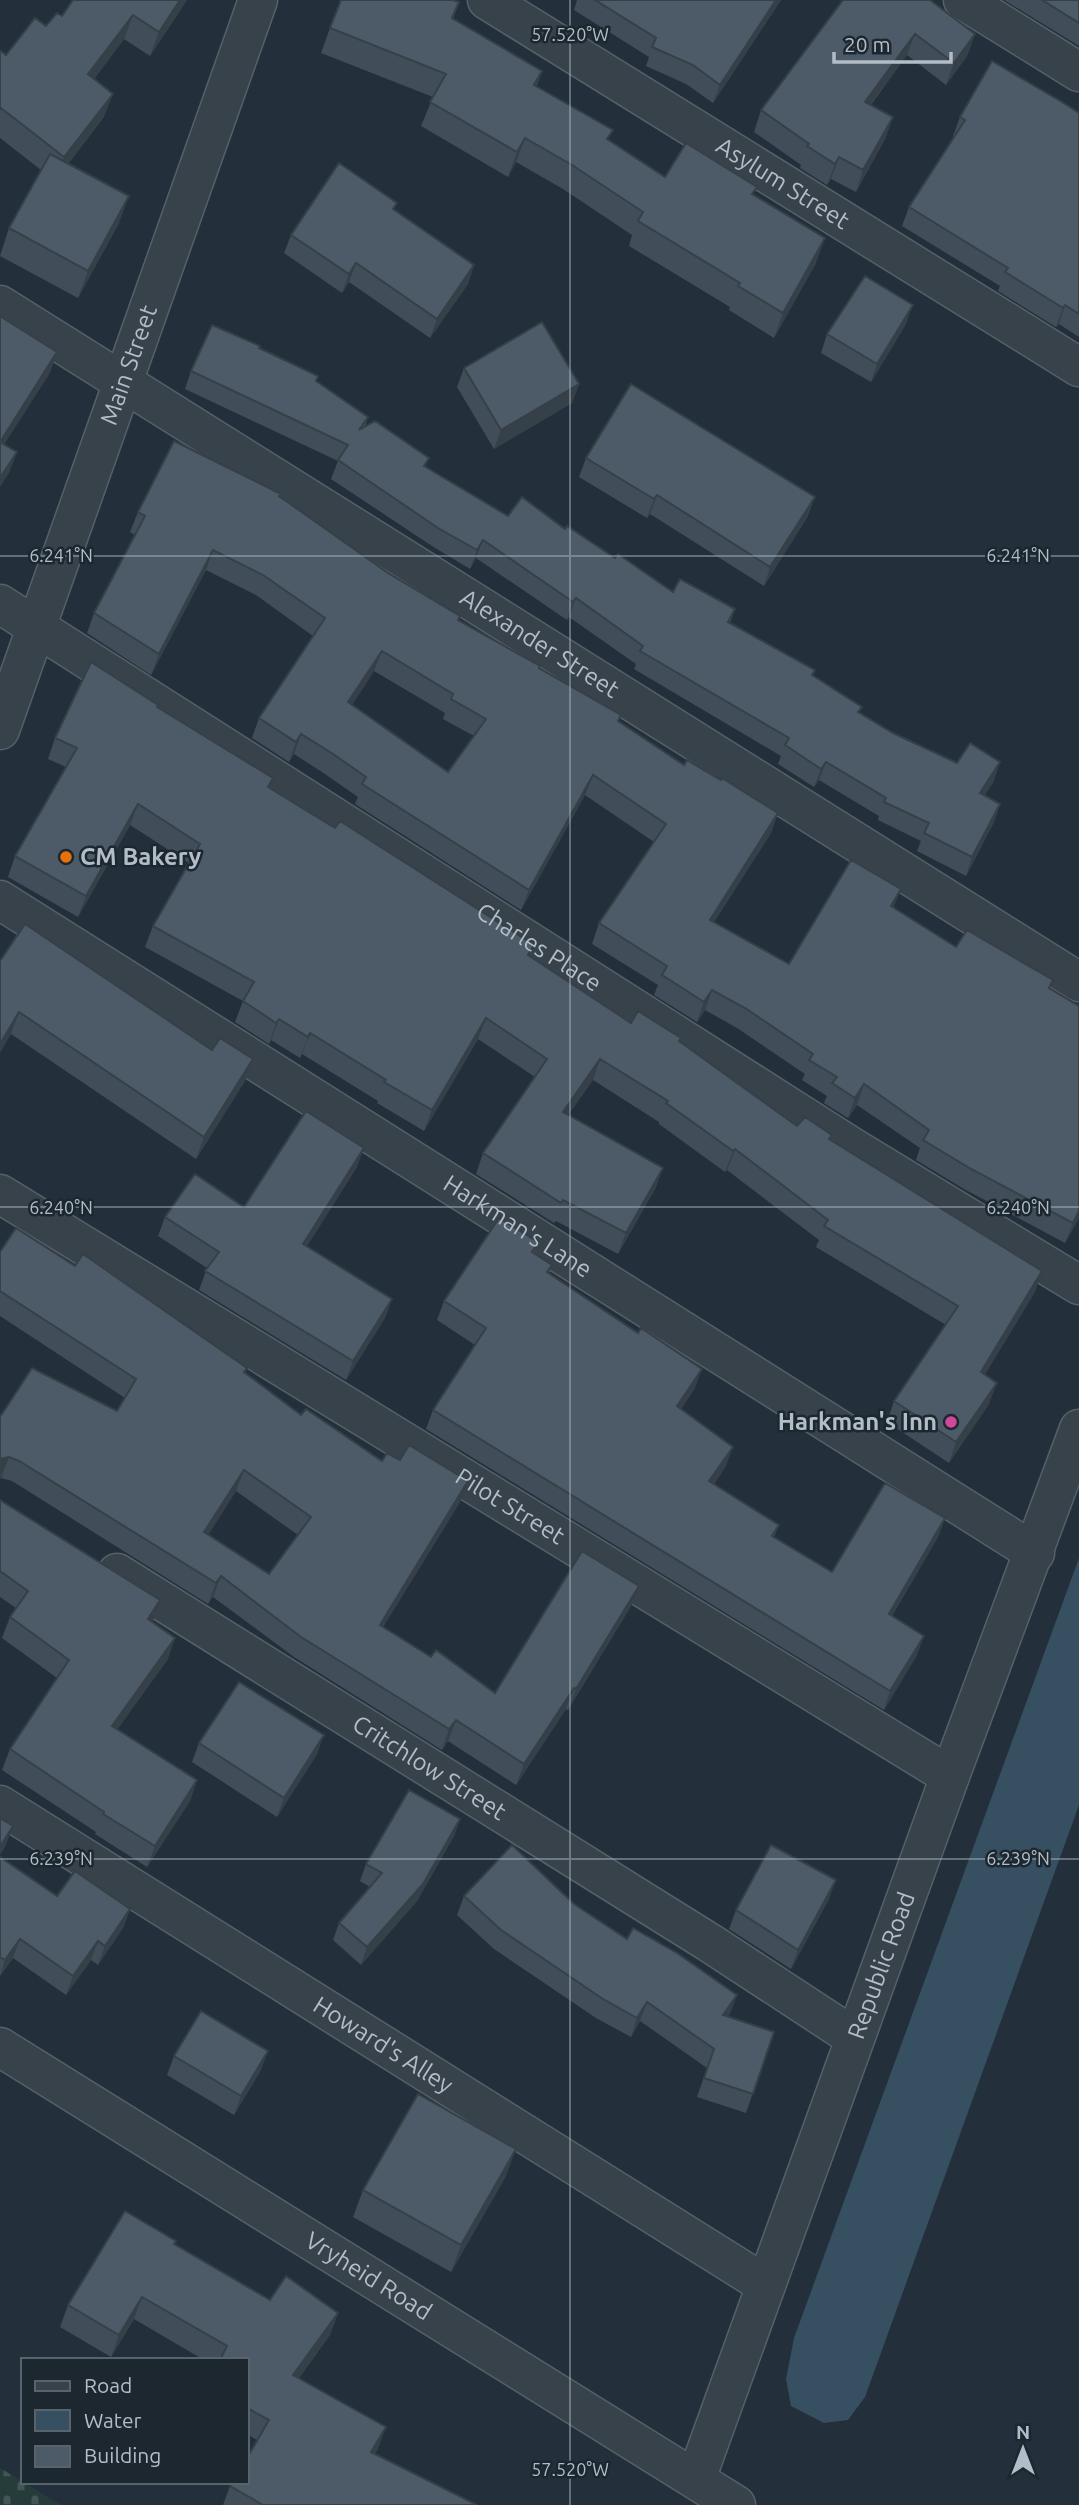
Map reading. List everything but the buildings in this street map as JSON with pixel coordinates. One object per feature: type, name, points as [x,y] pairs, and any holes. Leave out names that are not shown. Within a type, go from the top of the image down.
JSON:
[{"type":"street","name":"Main Street","points":[[0,730],[258,0]]},
{"type":"street","name":"Asylum Street","points":[[487,0],[1079,367]]},
{"type":"street","points":[[963,0],[1079,72]]},
{"type":"street","name":"Alexander Street","points":[[0,305],[1079,982]]},
{"type":"street","name":"Charles Place","points":[[0,604],[841,1139],[1079,1285]]},
{"type":"street","name":"Harkman's Lane","points":[[0,900],[1035,1553]]},
{"type":"street","name":"Pilot Street","points":[[0,1194],[950,1776]]},
{"type":"street","name":"Republic Road","points":[[693,2492],[950,1776],[1079,1429]]},
{"type":"street","name":"Critchlow Street","points":[[83,1552],[710,1943],[856,2038]]},
{"type":"street","name":"Howard's Alley","points":[[0,1805],[766,2285]]},
{"type":"street","name":"Vryheid Road","points":[[0,2047],[693,2492],[736,2505]]},
{"type":"green space","points":[[0,2468],[21,2481],[21,2484],[26,2484],[61,2505],[0,2505]]},
{"type":"water","points":[[1079,1558],[1079,1805],[865,2397],[848,2420],[824,2423],[791,2406],[786,2379],[794,2338]]},
{"type":"place","name":"CM Bakery","points":[[66,857]]},
{"type":"place","name":"Harkman's Inn","points":[[951,1422]]}]
